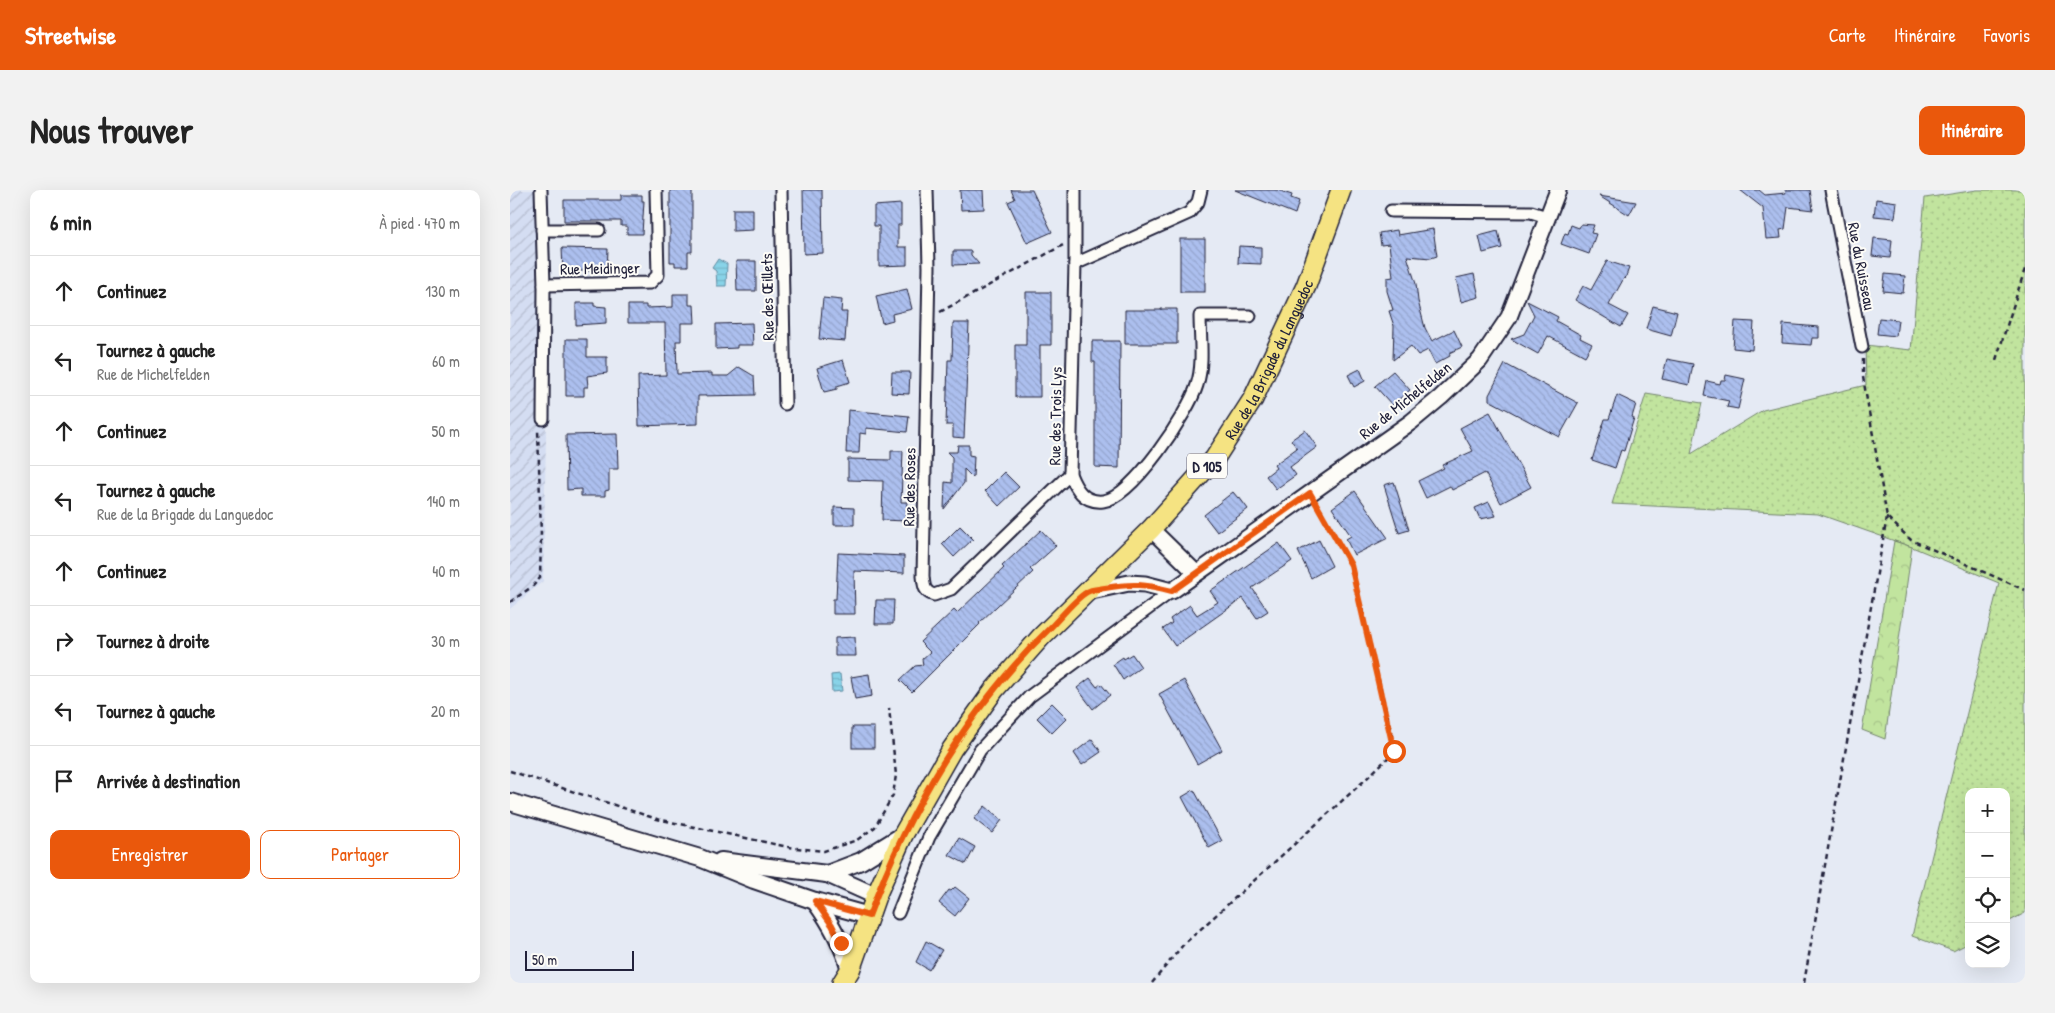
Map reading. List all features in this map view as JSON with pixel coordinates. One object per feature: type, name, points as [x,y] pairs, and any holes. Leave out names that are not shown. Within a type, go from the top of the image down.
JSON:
[{"type":"main road","name":"Rue de la Brigade du Languedoc","points":[[903,835],[952,749],[994,690],[1041,637],[1151,529],[1215,458],[1253,400],[1306,286],[1341,190]]},
{"type":"main road","points":[[510,802],[700,858],[754,880],[815,901],[869,916]]},
{"type":"main road","points":[[827,874],[861,861],[903,835]]},
{"type":"main road","name":"D 105","points":[[847,979],[876,896],[903,835]]},
{"type":"main road","points":[[700,858],[827,874],[876,896]]},
{"type":"main road","points":[[815,901],[832,925],[841,943],[847,979]]},
{"type":"street","points":[[541,190],[544,285],[543,419]]},
{"type":"street","name":"Rue Meidinger","points":[[544,285],[650,284],[658,275],[656,190]]},
{"type":"street","name":"Rue des Œillets","points":[[781,190],[785,404]]},
{"type":"street","name":"Rue des Roses","points":[[927,190],[928,318],[924,588],[928,593],[934,595],[951,589],[1070,474]]},
{"type":"street","name":"Rue des Trois Lys","points":[[1075,190],[1076,264],[1070,474],[1076,489],[1083,496],[1092,500],[1108,500],[1124,490],[1139,476],[1166,440],[1189,404],[1198,384],[1200,316],[1250,316]]},
{"type":"street","points":[[1076,264],[1189,213],[1198,202],[1200,190]]},
{"type":"street","name":"Rue de Michelfelden","points":[[1172,591],[1411,422],[1480,360],[1509,317],[1558,190]]},
{"type":"street","name":"Rue du Ruisseau","points":[[1831,190],[1862,347]]},
{"type":"street","points":[[1391,211],[1531,212],[1547,217]]},
{"type":"street","points":[[542,230],[599,230]]},
{"type":"street","points":[[1151,529],[1196,573]]},
{"type":"street","points":[[1087,592],[1129,583],[1145,584],[1172,591]]},
{"type":"street","points":[[898,913],[929,838],[980,750],[1030,696],[1172,591]]},
{"type":"path","points":[[928,318],[1075,238]]},
{"type":"path","points":[[1996,360],[2025,269]]},
{"type":"path","points":[[1804,983],[1886,517],[1863,377],[1862,347]]},
{"type":"path","points":[[510,602],[533,586],[540,578],[541,537],[538,429],[543,419]]},
{"type":"path","points":[[1152,983],[1183,945],[1365,780],[1394,751],[1351,565],[1310,493]]},
{"type":"path","points":[[1886,517],[1911,540],[2025,590]]},
{"type":"path","points":[[510,771],[657,818],[788,847],[824,851],[857,840],[875,827],[893,795],[896,775],[889,708]]},
{"type":"shaded area","points":[[510,190],[541,190],[546,437],[543,581],[510,609]]},
{"type":"green space","points":[[1977,190],[2025,190],[2025,913],[2010,921],[2010,788],[1965,788],[1965,945],[1953,951],[1912,936],[1999,583],[1912,547],[1818,514],[1612,504],[1646,394],[1702,403],[1691,454],[1763,410],[1866,385],[1865,345],[1911,350],[1925,198]]},
{"type":"green space","points":[[1894,541],[1912,547],[1885,739],[1862,730]]},
{"type":"water","points":[[718,259],[727,264],[726,286],[717,286],[716,271],[712,268]]},
{"type":"water","points":[[840,674],[842,691],[832,692],[831,675]]},
{"type":"building","points":[[670,190],[692,190],[692,252],[688,252],[688,266],[675,266],[675,262],[670,262]]},
{"type":"building","points":[[803,190],[822,190],[823,253],[804,254]]},
{"type":"building","points":[[960,190],[983,190],[984,209],[961,210]]},
{"type":"building","points":[[1011,190],[1032,190],[1052,232],[1027,243],[1008,202],[1015,199]]},
{"type":"building","points":[[1235,190],[1277,190],[1292,195],[1291,198],[1299,201],[1295,214]]},
{"type":"building","points":[[1740,190],[1759,190],[1765,195],[1786,193],[1785,190],[1810,190],[1813,210],[1788,207],[1785,229],[1780,230],[1781,238],[1766,239],[1763,208]]},
{"type":"building","points":[[621,195],[642,195],[642,201],[644,201],[642,234],[627,234],[627,226],[621,226],[621,221],[564,221],[564,200],[621,200]]},
{"type":"building","points":[[1599,196],[1636,202],[1629,215]]},
{"type":"building","points":[[1876,199],[1897,202],[1895,218],[1874,216]]},
{"type":"building","points":[[901,204],[901,225],[898,225],[898,247],[907,247],[907,265],[879,266],[879,226],[874,226],[874,206]]},
{"type":"building","points":[[733,209],[753,209],[753,230],[733,231]]},
{"type":"building","points":[[1581,224],[1594,225],[1591,233],[1596,234],[1589,254],[1561,244],[1565,233],[1568,234],[1571,225],[1579,228]]},
{"type":"building","points":[[1433,229],[1437,256],[1431,258],[1407,256],[1416,284],[1418,301],[1425,328],[1432,341],[1454,330],[1462,347],[1449,353],[1450,356],[1435,364],[1428,350],[1418,355],[1411,346],[1393,360],[1394,326],[1389,311],[1393,310],[1387,291],[1387,278],[1393,277],[1389,244],[1381,245],[1379,233],[1397,230],[1398,235]]},
{"type":"building","points":[[1498,231],[1502,248],[1483,253],[1479,236]]},
{"type":"building","points":[[1874,238],[1892,240],[1890,258],[1872,256]]},
{"type":"building","points":[[1180,239],[1205,239],[1205,292],[1180,292]]},
{"type":"building","points":[[1239,246],[1261,247],[1261,264],[1238,263]]},
{"type":"building","points":[[562,248],[608,249],[607,271],[563,271]]},
{"type":"building","points":[[953,251],[971,251],[971,255],[979,264],[953,265]]},
{"type":"building","points":[[736,261],[756,261],[756,291],[737,291]]},
{"type":"building","points":[[1607,261],[1629,268],[1625,279],[1609,305],[1628,315],[1621,327],[1575,300],[1583,286],[1591,290]]},
{"type":"building","points":[[1474,274],[1479,297],[1461,302],[1456,278]]},
{"type":"building","points":[[1885,274],[1905,276],[1903,293],[1883,291]]},
{"type":"building","points":[[907,289],[912,309],[892,314],[893,320],[882,323],[876,296]]},
{"type":"building","points":[[1026,292],[1051,292],[1051,345],[1040,345],[1040,397],[1015,397],[1015,345],[1026,345]]},
{"type":"building","points":[[673,294],[689,294],[689,305],[694,305],[695,323],[681,323],[681,341],[676,341],[677,374],[712,373],[712,376],[728,376],[739,367],[754,376],[755,395],[698,396],[698,424],[639,426],[638,376],[666,375],[665,323],[628,323],[628,305],[646,305],[646,308],[673,307]]},
{"type":"building","points":[[823,298],[842,300],[841,312],[847,312],[845,341],[819,339]]},
{"type":"building","points":[[1527,301],[1558,317],[1556,321],[1581,335],[1580,338],[1592,344],[1585,356],[1548,336],[1538,354],[1511,339],[1524,334],[1534,315]]},
{"type":"building","points":[[576,303],[594,303],[594,306],[606,307],[606,323],[576,325]]},
{"type":"building","points":[[1653,306],[1677,312],[1671,336],[1646,329]]},
{"type":"building","points":[[1177,309],[1177,344],[1125,344],[1125,310]]},
{"type":"building","points":[[1879,318],[1898,320],[1896,336],[1877,334]]},
{"type":"building","points":[[1735,321],[1754,322],[1752,350],[1733,348]]},
{"type":"building","points":[[752,323],[753,345],[737,345],[737,348],[716,349],[716,324]]},
{"type":"building","points":[[953,323],[969,323],[964,438],[953,437],[953,425],[946,425],[948,360],[952,360]]},
{"type":"building","points":[[1783,324],[1819,327],[1819,338],[1812,338],[1811,345],[1782,343]]},
{"type":"building","points":[[566,339],[587,339],[587,357],[607,357],[607,373],[587,376],[588,387],[584,387],[584,396],[566,396]]},
{"type":"building","points":[[1092,341],[1120,341],[1119,468],[1095,467],[1095,362],[1092,362]]},
{"type":"building","points":[[1667,359],[1693,364],[1689,385],[1662,379]]},
{"type":"building","points":[[843,360],[850,382],[837,386],[837,389],[824,392],[817,368]]},
{"type":"building","points":[[1505,364],[1578,403],[1559,437],[1489,400],[1489,395]]},
{"type":"building","points":[[1360,369],[1365,381],[1354,387],[1348,375]]},
{"type":"building","points":[[1393,371],[1410,390],[1392,405],[1375,386]]},
{"type":"building","points":[[892,372],[910,372],[909,394],[891,393]]},
{"type":"building","points":[[1726,375],[1745,379],[1738,409],[1727,407],[1729,401],[1704,396],[1707,381],[1720,384],[1721,380],[1725,380]]},
{"type":"building","points":[[1617,395],[1636,404],[1632,417],[1634,418],[1624,451],[1621,450],[1615,468],[1592,460],[1605,419],[1609,419]]},
{"type":"building","points":[[848,410],[909,416],[907,432],[866,428],[866,434],[860,433],[859,453],[846,453]]},
{"type":"building","points":[[1490,412],[1531,487],[1501,503],[1485,473],[1452,490],[1450,486],[1426,498],[1418,481],[1444,468],[1442,465],[1473,451],[1460,428]]},
{"type":"building","points":[[1305,430],[1317,447],[1290,467],[1296,475],[1276,489],[1266,476],[1276,468],[1274,465],[1297,448],[1291,440]]},
{"type":"building","points":[[617,434],[618,469],[609,469],[609,490],[605,491],[605,496],[581,496],[581,489],[567,490],[566,435]]},
{"type":"building","points":[[958,445],[969,445],[969,455],[974,456],[973,478],[964,469],[964,483],[944,509],[945,482],[952,483],[952,457],[947,452],[957,452]]},
{"type":"building","points":[[891,451],[903,451],[901,502],[907,502],[906,521],[882,520],[883,481],[848,480],[848,459],[891,460]]},
{"type":"building","points":[[1004,472],[1019,487],[999,506],[985,491]]},
{"type":"building","points":[[1394,482],[1409,530],[1399,533],[1384,485]]},
{"type":"building","points":[[1355,491],[1388,538],[1354,555],[1346,539],[1351,536],[1332,508]]},
{"type":"building","points":[[1233,492],[1248,509],[1217,532],[1204,515]]},
{"type":"building","points":[[1489,502],[1496,516],[1480,519],[1475,508]]},
{"type":"building","points":[[834,507],[854,508],[854,525],[834,525]]},
{"type":"building","points":[[960,526],[973,539],[954,557],[942,544]]},
{"type":"building","points":[[1041,530],[1056,546],[1030,569],[1033,572],[979,623],[912,692],[900,680],[915,666],[923,665],[922,659],[930,652],[920,642],[954,610],[957,613],[1004,568],[1002,566]]},
{"type":"building","points":[[1319,540],[1332,566],[1311,578],[1298,551]]},
{"type":"building","points":[[1279,543],[1292,561],[1252,588],[1268,611],[1257,618],[1243,598],[1175,646],[1163,629],[1172,623],[1170,619],[1190,605],[1197,615],[1218,602],[1210,591]]},
{"type":"building","points":[[838,553],[904,556],[904,573],[854,571],[855,614],[833,614],[833,599],[836,599]]},
{"type":"building","points":[[876,600],[894,600],[893,624],[875,624]]},
{"type":"building","points":[[855,637],[856,656],[835,656],[835,638]]},
{"type":"building","points":[[1132,654],[1141,667],[1123,680],[1113,664],[1123,657],[1124,659]]},
{"type":"building","points":[[869,674],[872,696],[855,699],[851,677]]},
{"type":"building","points":[[1090,678],[1097,687],[1101,684],[1110,695],[1093,709],[1077,688]]},
{"type":"building","points":[[1184,680],[1222,750],[1197,764],[1159,694]]},
{"type":"building","points":[[1052,703],[1067,718],[1052,733],[1037,718]]},
{"type":"building","points":[[852,727],[874,727],[874,748],[852,748]]},
{"type":"building","points":[[1092,739],[1101,752],[1082,765],[1074,753]]},
{"type":"building","points":[[1194,790],[1222,841],[1209,848],[1182,797]]},
{"type":"building","points":[[985,806],[1002,820],[992,833],[974,819]]},
{"type":"building","points":[[959,838],[975,847],[966,864],[949,855]]},
{"type":"building","points":[[955,887],[969,898],[955,916],[939,903],[949,890],[951,891]]},
{"type":"building","points":[[926,941],[942,950],[929,970],[916,962]]},
{"type":"route","points":[[841,943],[832,925],[815,901],[869,916],[903,835],[952,749],[994,690],[1041,637],[1087,592],[1129,583],[1145,584],[1172,591],[1310,493],[1351,565],[1394,751]]}]
